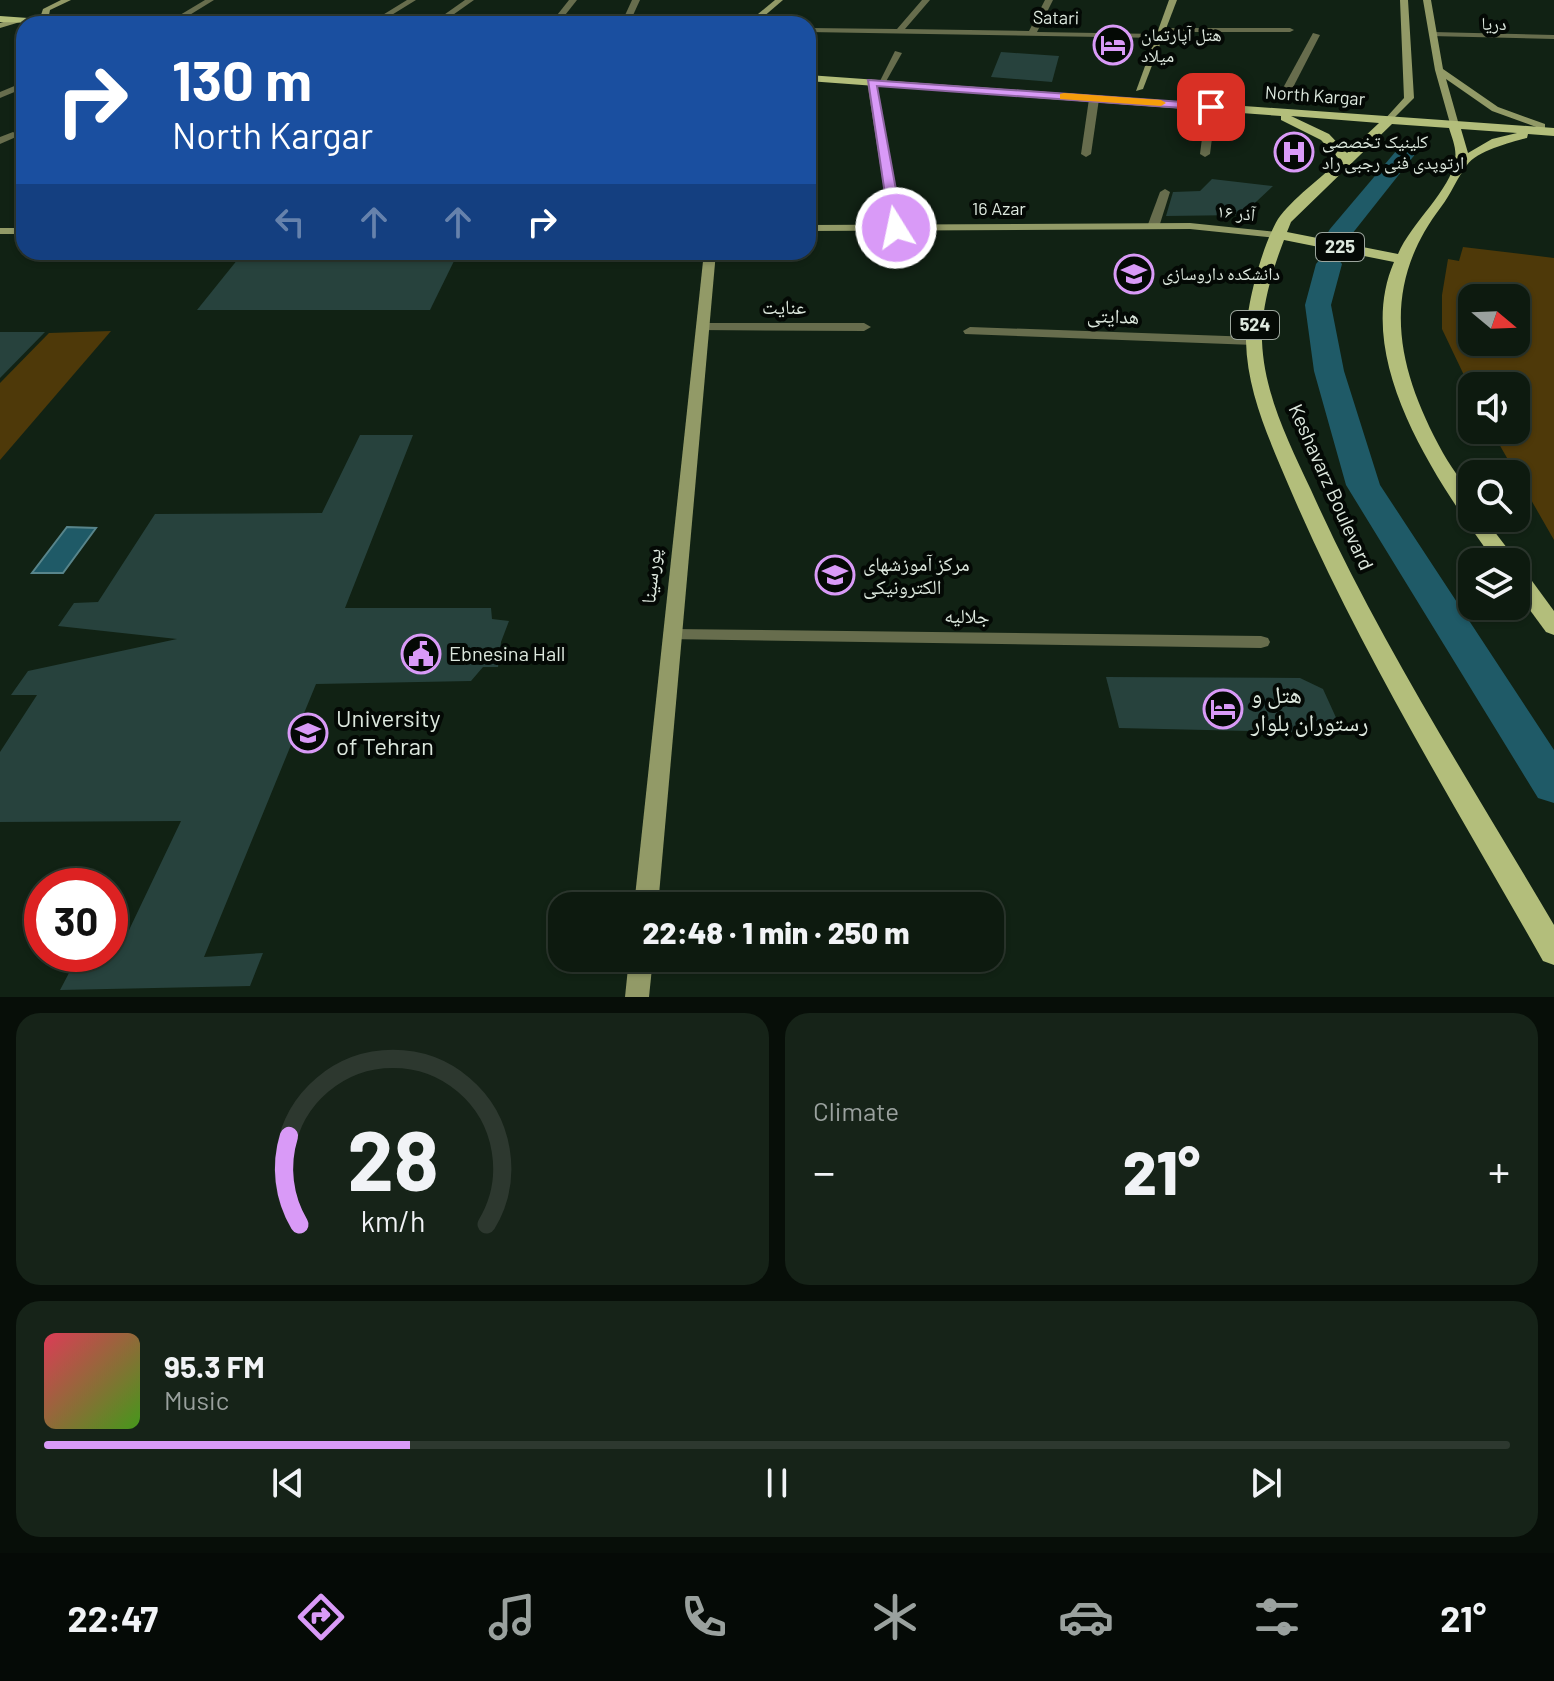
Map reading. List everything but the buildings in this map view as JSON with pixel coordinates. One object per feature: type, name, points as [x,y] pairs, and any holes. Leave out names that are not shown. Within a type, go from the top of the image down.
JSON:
[{"type":"main road","name":"North Kargar","points":[[816,79],[1258,110],[1282,105],[1389,120],[1549,129]]},
{"type":"main road","points":[[1134,101],[1139,89]]},
{"type":"main road","points":[[1258,110],[1309,128],[1335,145],[1347,161]]},
{"type":"main road","name":"Keshavarz Boulevard","points":[[1389,120],[1285,220],[1256,312],[1254,341],[1259,381],[1271,422],[1327,550],[1376,643],[1554,952]]},
{"type":"main road","points":[[1452,122],[1460,142],[1461,162]]},
{"type":"main road","points":[[1458,492],[1425,439],[1402,373],[1390,300],[1411,238],[1461,162],[1496,142],[1549,129]]},
{"type":"main road","name":"225","points":[[1278,235],[1402,259]]},
{"type":"main road","points":[[1530,594],[1554,627]]},
{"type":"street","points":[[46,16],[46,10],[67,0]]},
{"type":"street","points":[[183,16],[210,0]]},
{"type":"street","points":[[385,16],[412,0]]},
{"type":"street","points":[[447,16],[470,0]]},
{"type":"street","points":[[560,16],[573,0]]},
{"type":"street","points":[[760,16],[779,0]]},
{"type":"street","points":[[899,32],[926,0]]},
{"type":"street","points":[[1032,34],[1049,0]]},
{"type":"street","points":[[1139,89],[1173,0]]},
{"type":"street","name":"Keshavarz Boulevard","points":[[1389,120],[1409,98],[1404,0]]},
{"type":"street","points":[[1427,0],[1452,122]]},
{"type":"street","name":"Satari","points":[[816,30],[1032,34],[1290,30]]},
{"type":"street","points":[[1282,105],[1316,35]]},
{"type":"street","name":"دریا","points":[[1434,36],[1551,41]]},
{"type":"street","points":[[896,228],[876,83],[898,53]]},
{"type":"street","points":[[1439,70],[1495,109],[1549,129]]},
{"type":"street","points":[[1086,154],[1094,99]]},
{"type":"street","points":[[1205,154],[1211,107]]},
{"type":"street","points":[[0,141],[13,135]]},
{"type":"street","points":[[1153,227],[1165,192]]},
{"type":"street","name":"۱۶ آذر","points":[[1153,227],[1190,226],[1278,235]]},
{"type":"street","name":"16 Azar","points":[[816,228],[1153,227]]},
{"type":"street","name":"پورسینا","points":[[647,892],[709,260]]},
{"type":"street","name":"عنایت","points":[[703,327],[864,327]]},
{"type":"street","name":"هدایتی","points":[[970,331],[1254,341]]},
{"type":"street","name":"جلالیه","points":[[672,635],[1261,642]]},
{"type":"street","points":[[637,997],[640,972]]},
{"type":"shaded area","points":[[1463,247],[1554,258],[1554,540],[1530,498],[1530,460],[1508,460],[1499,444],[1530,444],[1530,372],[1462,372],[1442,329],[1442,295],[1448,259],[1459,261]]},
{"type":"shaded area","points":[[111,331],[0,460],[0,383],[49,333]]},
{"type":"water","points":[[67,527],[96,528],[63,573],[32,573]]},
{"type":"waterway","points":[[1339,234],[1409,148]]},
{"type":"waterway","points":[[1329,264],[1318,305],[1329,371],[1363,485],[1554,786]]},
{"type":"slow traffic","points":[[1064,96],[1161,103]]},
{"type":"place","name":"هتل آپارتمان میلاد","points":[[1113,45]]},
{"type":"place","name":"کلینیک تخصصی ارتوپدی فنی رجبی راد","points":[[1294,152]]},
{"type":"place","name":"دانشکده داروسازی","points":[[1134,274]]},
{"type":"place","name":"مرکز آموزشهای الکترونیکی","points":[[835,575]]},
{"type":"place","name":"Ebnesina Hall","points":[[421,654]]},
{"type":"place","name":"هتل و رستوران بلوار","points":[[1223,709]]},
{"type":"place","name":"University of Tehran","points":[[308,733]]},
{"type":"route","points":[[896,228],[871,82],[1211,107]]}]
